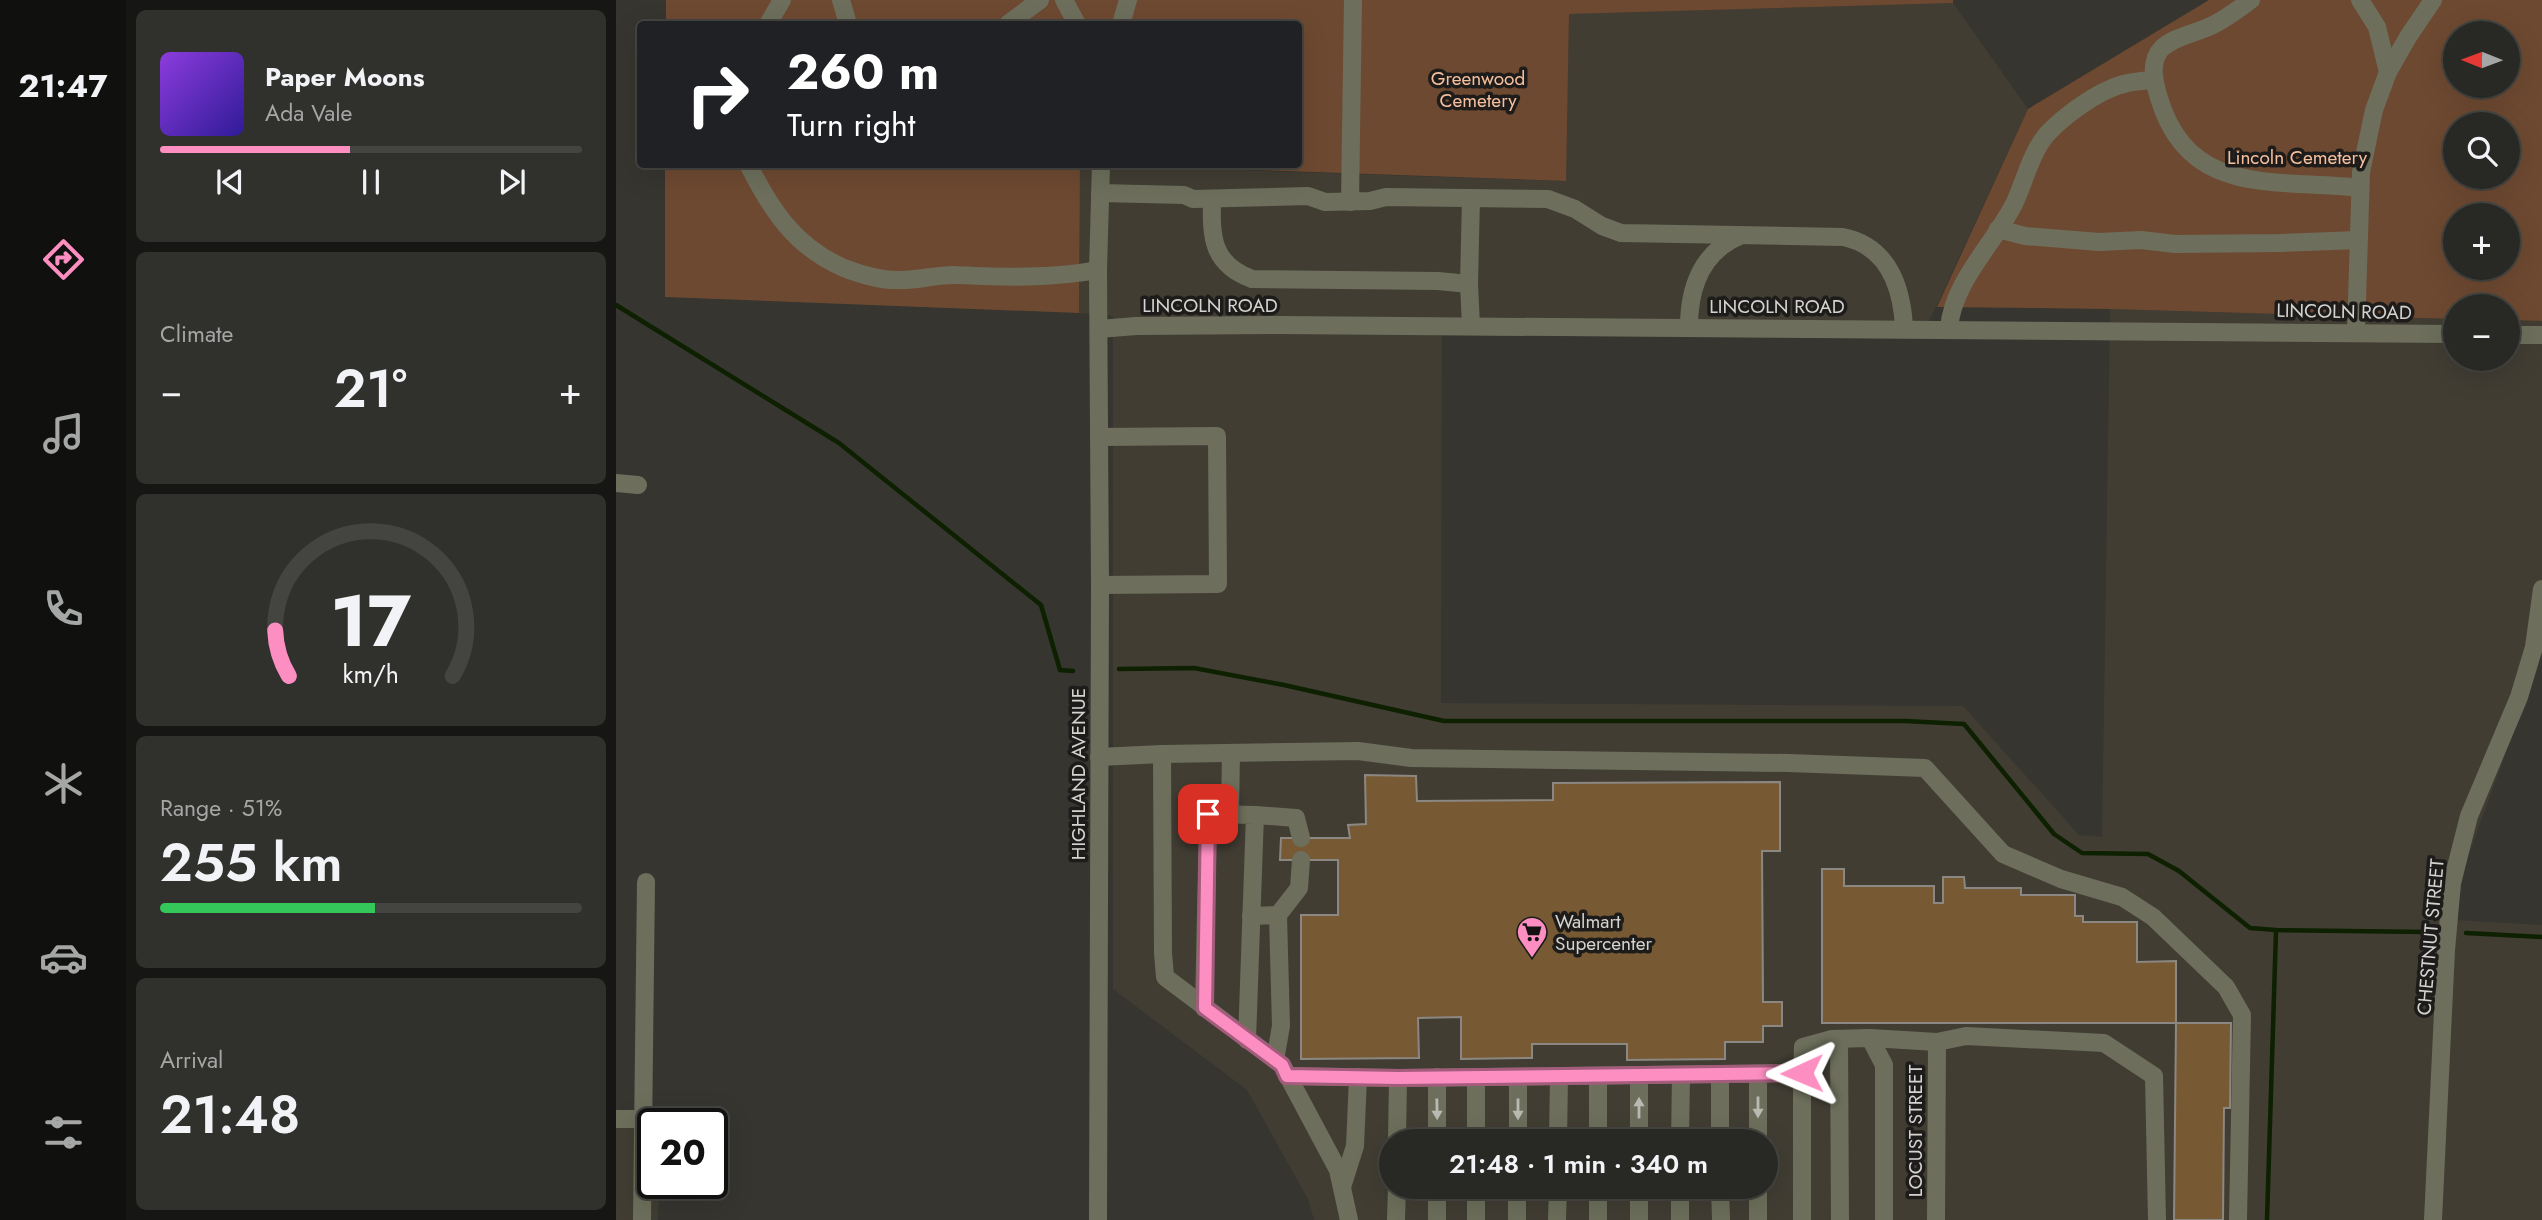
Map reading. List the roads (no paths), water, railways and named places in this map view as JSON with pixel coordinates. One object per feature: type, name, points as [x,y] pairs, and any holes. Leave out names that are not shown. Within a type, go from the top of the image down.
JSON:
[{"type":"street","points":[[770,21],[782,0]]},
{"type":"street","points":[[841,0],[847,21]]},
{"type":"street","points":[[1012,21],[1040,0]]},
{"type":"street","points":[[1064,0],[1075,21]]},
{"type":"street","points":[[1122,21],[1128,0]]},
{"type":"street","points":[[1350,202],[1353,0]]},
{"type":"street","points":[[2251,0],[2208,27],[2163,47],[2155,62],[2154,80],[2166,120],[2200,160],[2237,178],[2360,188]]},
{"type":"street","points":[[2360,0],[2377,27],[2388,72]]},
{"type":"street","points":[[2356,331],[2360,188],[2365,143],[2388,72],[2434,0]]},
{"type":"street","points":[[1949,328],[1950,315],[1957,298],[2014,204],[2038,147],[2047,135],[2099,94],[2113,87],[2154,80]]},
{"type":"street","points":[[750,168],[760,189],[788,230],[804,246],[854,272],[901,281],[952,275],[1027,278],[1065,276],[1098,270]]},
{"type":"street","points":[[1099,329],[1101,168]]},
{"type":"street","points":[[1100,193],[1184,195],[1193,199],[1308,197],[1325,202],[1370,201],[1387,197],[1548,199],[1567,205],[1602,226],[1621,233],[1827,236],[1861,243],[1883,260],[1894,277],[1903,307],[1904,328]]},
{"type":"street","points":[[1471,198],[1471,326]]},
{"type":"street","points":[[1212,199],[1213,233],[1220,256],[1239,274],[1252,279],[1438,281],[1469,284]]},
{"type":"street","points":[[1998,229],[2025,236],[2099,242],[2141,240],[2175,244],[2358,240]]},
{"type":"street","points":[[1689,327],[1689,304],[1698,276],[1715,253],[1727,242],[1740,236]]},
{"type":"street","name":"LINCOLN ROAD","points":[[1099,329],[1136,326],[1471,326],[2443,334]]},
{"type":"street","name":"HIGHLAND AVENUE","points":[[1098,1220],[1099,329]]},
{"type":"street","points":[[2520,335],[2542,335]]},
{"type":"street","points":[[1100,437],[1217,436],[1218,584],[1100,585]]},
{"type":"street","points":[[616,483],[638,485]]},
{"type":"street","name":"CHESTNUT STREET","points":[[2433,1220],[2446,950],[2452,883],[2469,816],[2519,697],[2533,648],[2542,589]]},
{"type":"street","points":[[1099,757],[1358,751],[1411,758],[1788,763],[1925,768],[2003,854],[2061,879],[2122,897],[2153,917],[2226,987],[2242,1014],[2238,1220]]},
{"type":"street","points":[[1230,814],[1231,753]]},
{"type":"street","points":[[1162,754],[1165,977],[1282,1065],[1338,1170],[1349,1220]]},
{"type":"street","points":[[1205,1008],[1208,814],[1296,818],[1301,838]]},
{"type":"street","points":[[1247,1040],[1255,815]]},
{"type":"street","points":[[1275,1060],[1281,1026],[1278,915],[1299,888],[1301,860]]},
{"type":"street","points":[[643,1108],[646,882]]},
{"type":"street","points":[[1251,915],[1278,915]]},
{"type":"street","points":[[1802,1220],[1802,1048],[1839,1039],[1937,1042],[1966,1036],[2104,1043],[2154,1076],[2157,1220]]},
{"type":"street","points":[[1870,1038],[1884,1065],[1884,1220]]},
{"type":"street","points":[[1839,1039],[1840,1220]]},
{"type":"street","name":"LOCUST STREET","points":[[1936,1220],[1937,1042]]},
{"type":"street","points":[[1287,1076],[1398,1078],[1802,1073]]},
{"type":"street","points":[[1758,1074],[1758,1129]]},
{"type":"street","points":[[1681,1075],[1681,1129]]},
{"type":"street","points":[[1720,1075],[1720,1129]]},
{"type":"street","points":[[1558,1129],[1559,1076]]},
{"type":"street","points":[[1598,1076],[1598,1129]]},
{"type":"street","points":[[1639,1076],[1639,1129]]},
{"type":"street","points":[[1342,1187],[1355,1146],[1358,1077]]},
{"type":"street","points":[[1437,1077],[1437,1129]]},
{"type":"street","points":[[1476,1077],[1476,1129]]},
{"type":"street","points":[[1518,1077],[1518,1129]]},
{"type":"street","points":[[1397,1129],[1398,1078]]},
{"type":"street","points":[[616,1119],[637,1119]]},
{"type":"street","points":[[642,1199],[642,1220]]},
{"type":"street","points":[[1396,1220],[1397,1199]]},
{"type":"street","points":[[1437,1199],[1437,1220]]},
{"type":"street","points":[[1476,1199],[1476,1220]]},
{"type":"street","points":[[1517,1199],[1517,1220]]},
{"type":"street","points":[[1557,1220],[1558,1199]]},
{"type":"street","points":[[1598,1199],[1598,1220]]},
{"type":"street","points":[[1639,1199],[1639,1220]]},
{"type":"street","points":[[1680,1199],[1680,1220]]},
{"type":"street","points":[[1720,1199],[1721,1220]]},
{"type":"street","points":[[1758,1199],[1758,1220]]},
{"type":"waterway","points":[[616,305],[839,443],[1041,605],[1060,670],[1073,671]]},
{"type":"waterway","points":[[1119,669],[1194,668],[1444,721],[1905,721],[1964,724],[2054,834],[2082,853],[2148,854],[2179,871],[2250,928],[2429,932]]},
{"type":"waterway","points":[[2267,1220],[2276,931]]},
{"type":"waterway","points":[[2466,933],[2542,937]]},
{"type":"place","name":"Walmart Supercenter","points":[[1532,959]]},
{"type":"park label","name":"Greenwood Cemetery","points":[[1478,89]]},
{"type":"park label","name":"Lincoln Cemetery","points":[[2297,157]]}]
